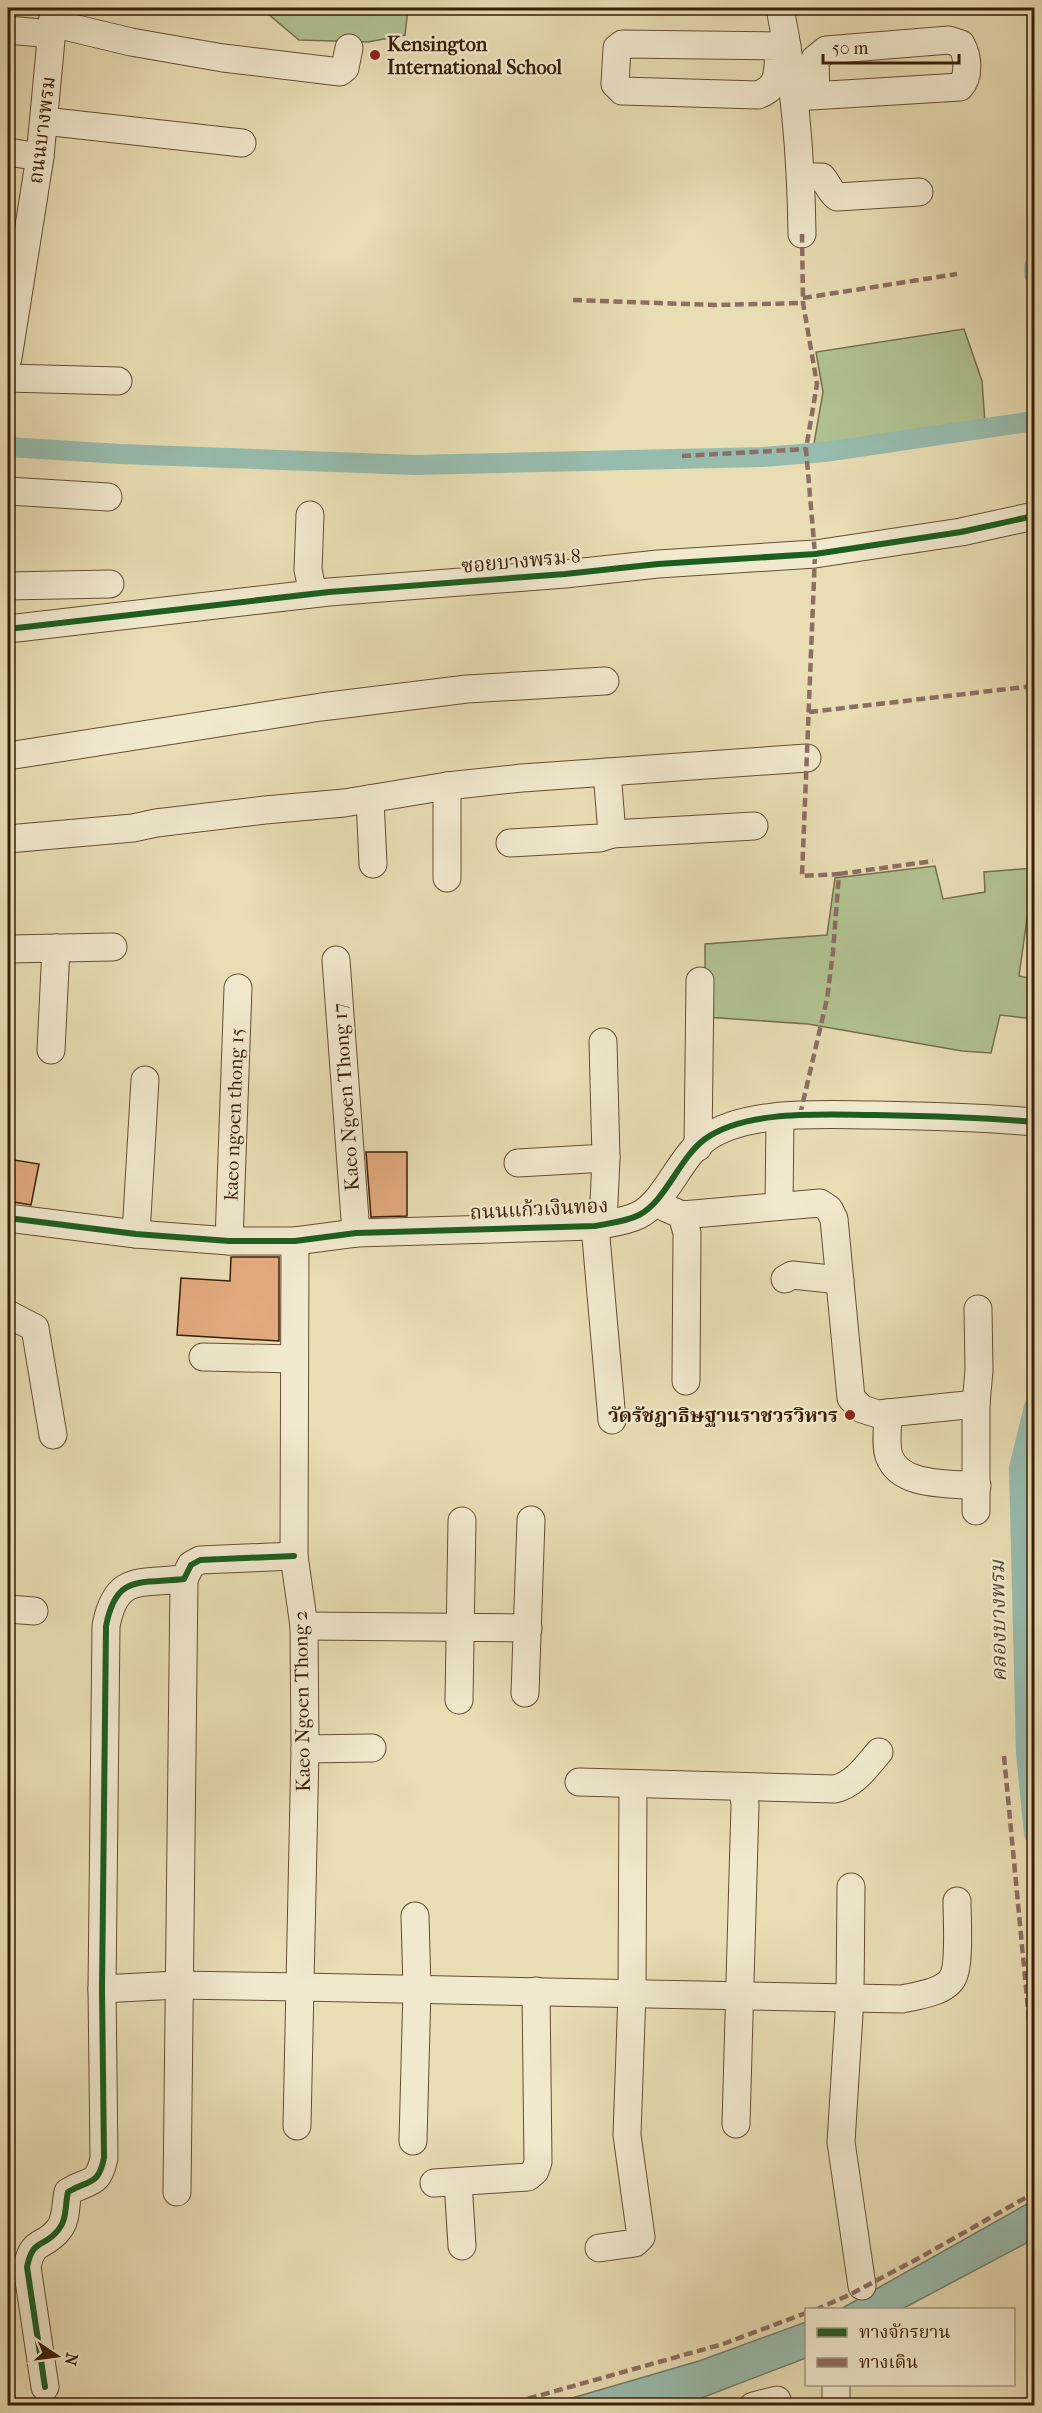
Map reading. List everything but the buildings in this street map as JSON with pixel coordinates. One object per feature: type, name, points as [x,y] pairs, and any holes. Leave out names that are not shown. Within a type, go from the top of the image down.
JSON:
[{"type":"street","points":[[780,8],[783,46],[777,81],[769,91],[758,95],[622,91],[615,84],[615,55],[617,48],[622,44],[783,46]]},
{"type":"street","points":[[8,30],[53,22],[131,42],[223,58],[340,72],[345,68],[349,48]]},
{"type":"street","name":"ถนนบางพรม","points":[[8,358],[11,319],[40,157],[53,22]]},
{"type":"street","points":[[802,234],[801,177],[806,96],[815,59],[826,50],[950,40],[961,44],[965,53],[967,75],[960,87],[806,96]]},
{"type":"street","points":[[783,46],[806,96]]},
{"type":"street","points":[[44,121],[242,143]]},
{"type":"street","points":[[8,152],[40,157]]},
{"type":"street","points":[[801,177],[822,177],[837,197],[919,192]]},
{"type":"street","points":[[8,378],[118,381]]},
{"type":"street","points":[[8,491],[108,496]]},
{"type":"street","points":[[310,515],[308,570],[313,593]]},
{"type":"street","name":"ซอยบางพรม 8","points":[[8,629],[313,593],[565,574],[658,564],[815,554],[962,532],[1035,516]]},
{"type":"street","points":[[8,585],[110,584]]},
{"type":"street","points":[[8,756],[366,701],[467,688],[605,681]]},
{"type":"street","points":[[8,839],[133,828],[156,823],[370,799],[447,786],[807,758]]},
{"type":"street","points":[[607,772],[612,834]]},
{"type":"street","points":[[447,786],[447,878]]},
{"type":"street","points":[[370,799],[373,864]]},
{"type":"street","points":[[510,843],[600,838],[612,834],[754,826]]},
{"type":"street","points":[[8,949],[113,947]]},
{"type":"street","points":[[51,1050],[56,948]]},
{"type":"street","name":"Kaeo Ngoen Thong 17","points":[[336,960],[356,1233]]},
{"type":"street","points":[[698,1147],[700,981]]},
{"type":"street","name":"kaeo ngoen thong 15","points":[[229,1241],[238,988]]},
{"type":"street","points":[[603,1042],[606,1158],[599,1225],[612,1420]]},
{"type":"street","points":[[136,1234],[145,1080]]},
{"type":"street","name":"ถนนแก้วเงินทอง","points":[[8,1218],[136,1234],[229,1241],[295,1241],[356,1233],[599,1225],[632,1217],[652,1204],[682,1164],[704,1140],[724,1129],[757,1120],[800,1115],[971,1116],[1035,1122]]},
{"type":"street","points":[[779,1206],[780,1117]]},
{"type":"street","points":[[518,1163],[606,1158]]},
{"type":"street","points":[[682,1215],[820,1203],[829,1209],[834,1219],[851,1398],[862,1409],[878,1414],[976,1404]]},
{"type":"street","points":[[652,1204],[675,1210],[682,1215],[687,1233],[686,1381]]},
{"type":"street","name":"Kaeo Ngoen Thong 2","points":[[295,1241],[294,1556],[304,1626],[305,1749],[297,2126]]},
{"type":"street","points":[[785,1279],[792,1275],[840,1280]]},
{"type":"street","points":[[888,1413],[888,1453],[895,1468],[908,1478],[976,1499],[978,1309]]},
{"type":"street","points":[[8,1314],[35,1328],[52,1435]]},
{"type":"street","points":[[202,1358],[294,1359]]},
{"type":"street","points":[[525,1694],[531,1520]]},
{"type":"street","points":[[459,1700],[462,1521]]},
{"type":"street","points":[[177,2192],[177,1985],[184,1579],[190,1566],[200,1560],[294,1556]]},
{"type":"street","points":[[45,2387],[27,2267],[30,2254],[35,2246],[44,2242],[58,2230],[65,2218],[68,2192],[94,2181],[101,2173],[104,2158],[102,1989],[106,1626],[110,1605],[116,1595],[127,1585],[184,1579]]},
{"type":"street","points":[[304,1626],[528,1628]]},
{"type":"street","points":[[305,1749],[372,1748]]},
{"type":"street","points":[[579,1782],[835,1789],[845,1787],[879,1752]]},
{"type":"street","points":[[599,2248],[635,2242],[641,2237],[627,2135],[632,1993],[633,1785]]},
{"type":"street","points":[[736,2124],[743,1787]]},
{"type":"street","points":[[851,1887],[850,1998],[841,2142],[862,2286]]},
{"type":"street","points":[[102,1989],[177,1985],[902,1999],[922,1995],[945,1985],[953,1977],[957,1901]]},
{"type":"street","points":[[413,2140],[417,1989],[415,1916]]},
{"type":"street","points":[[462,2246],[446,2183],[528,2177],[535,2171],[538,2162],[536,1991]]},
{"type":"street","points":[[836,2386],[836,2406]]},
{"type":"street","points":[[753,2406],[777,2400],[778,2406]]},
{"type":"green space","points":[[261,8],[408,8],[405,35],[368,42],[299,40]]},
{"type":"green space","points":[[964,329],[982,381],[985,423],[813,449],[823,392],[816,352]]},
{"type":"green space","points":[[935,866],[943,899],[985,892],[984,872],[1034,868],[1019,976],[1034,979],[1034,1019],[1000,1015],[991,1053],[962,1051],[808,1024],[705,1017],[705,944],[827,935],[835,878]]},
{"type":"shaded area","points":[[1034,2200],[1034,2239],[904,2308],[843,2308]]},
{"type":"shaded area","points":[[805,2322],[805,2358],[683,2405],[548,2405],[699,2361]]},
{"type":"waterway","name":"คลองบางพรม","points":[[1034,266],[1034,274]]},
{"type":"waterway","points":[[8,447],[120,454],[415,465],[762,457],[825,452],[1034,421]]},
{"type":"waterway","name":"คลองบางพรม","points":[[1034,1407],[1019,1468],[1026,1753],[1034,1834]]},
{"type":"marked path","points":[[800,1115],[827,999],[839,874],[802,876],[815,554],[806,449],[817,384],[803,303],[802,234]]},
{"type":"marked path","points":[[803,298],[957,274]]},
{"type":"marked path","points":[[573,300],[715,305],[803,303]]},
{"type":"marked path","points":[[682,456],[806,449]]},
{"type":"marked path","points":[[809,712],[1034,686]]},
{"type":"marked path","points":[[839,874],[933,861]]},
{"type":"marked path","points":[[1004,1756],[1034,2072]]},
{"type":"marked path","points":[[820,2308],[919,2258],[1034,2193]]},
{"type":"marked path","points":[[502,2406],[723,2344],[805,2313]]},
{"type":"cycle path","points":[[8,629],[329,592],[565,574],[658,564],[815,554],[961,532],[1034,516]]},
{"type":"cycle path","points":[[8,1218],[136,1234],[229,1241],[295,1241],[356,1233],[595,1226],[628,1219],[649,1208],[696,1147],[722,1129],[742,1123],[764,1118],[810,1115],[954,1117],[1034,1122]]},
{"type":"cycle path","points":[[45,2387],[27,2267],[29,2258],[32,2251],[54,2235],[62,2225],[68,2192],[96,2178],[104,2158],[102,1989],[106,1626],[110,1609],[116,1597],[132,1585],[142,1582],[184,1579],[191,1565],[200,1560],[294,1556]]},
{"type":"place","name":"Kensington International School","points":[[375,55]]},
{"type":"place","name":"วัดรัชฎาธิษฐานราชวรวิหาร","points":[[850,1415]]}]
